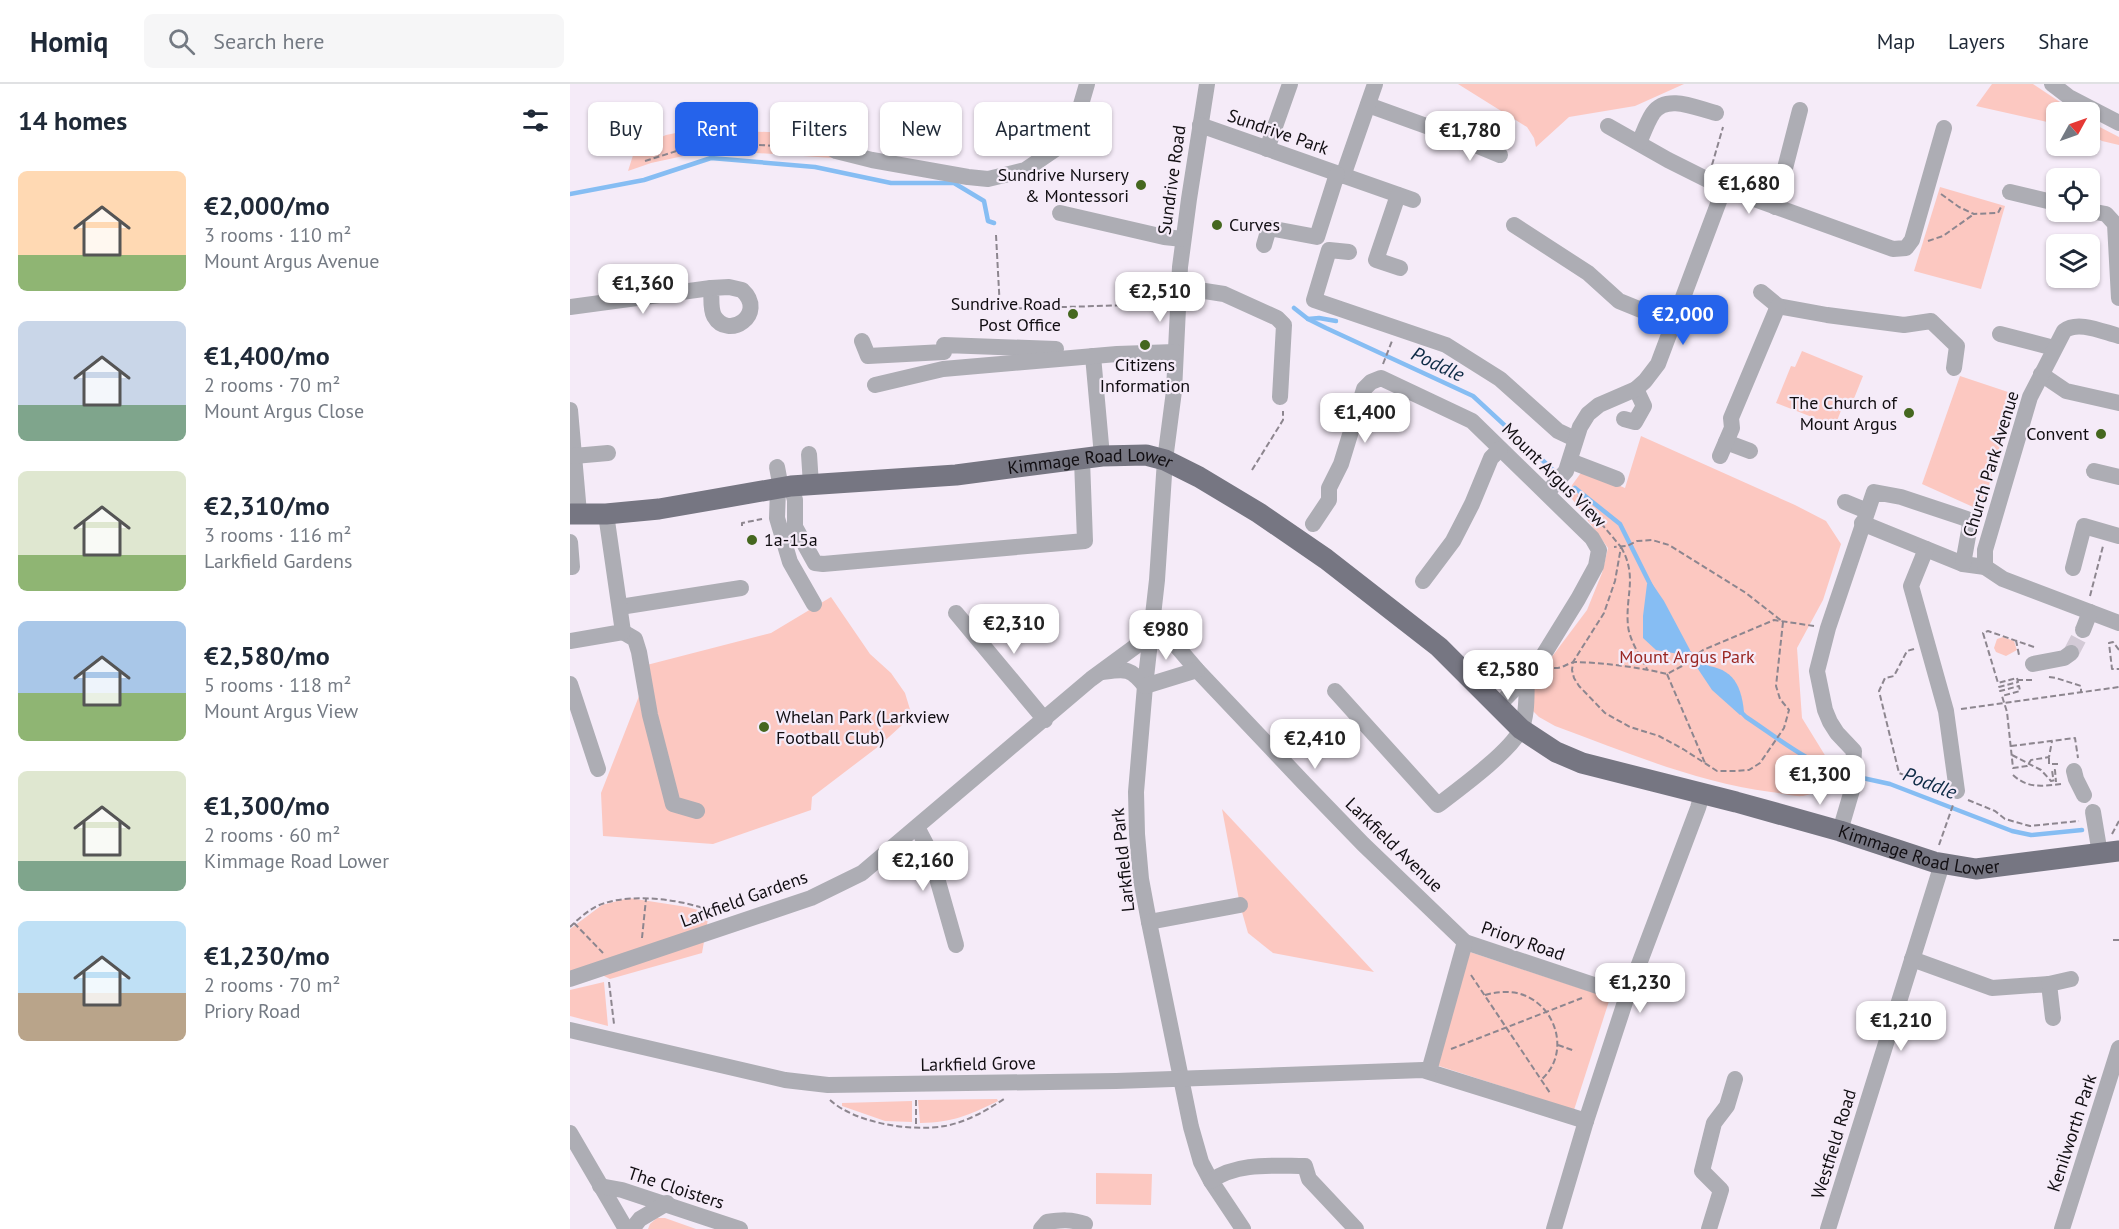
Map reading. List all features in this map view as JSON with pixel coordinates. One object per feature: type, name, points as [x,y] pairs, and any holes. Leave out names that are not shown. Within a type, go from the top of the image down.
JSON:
[{"type":"main road","name":"Kimmage Road Lower","points":[[575,514],[606,514],[659,509],[790,487],[956,475],[1092,458],[1146,454],[1166,460],[1199,477],[1259,513],[1326,559],[1412,624],[1462,668],[1521,729],[1556,752],[1582,763],[1840,831],[1942,864],[1977,869],[2109,852]]},
{"type":"street","points":[[860,156],[926,170],[988,179],[1025,170],[1066,142],[1075,125],[1087,84]]},
{"type":"street","name":"Sundrive Road","points":[[1166,460],[1173,402],[1183,239],[1207,84]]},
{"type":"street","points":[[1267,149],[1290,84]]},
{"type":"street","name":"Sundrive Park","points":[[1340,175],[1375,84]]},
{"type":"street","points":[[2052,84],[2069,97],[2119,123]]},
{"type":"street","points":[[1639,143],[1652,113],[1667,104],[1676,103],[1716,113]]},
{"type":"street","points":[[1368,105],[1500,155]]},
{"type":"street","points":[[1775,207],[1800,110]]},
{"type":"street","name":"Sundrive Park","points":[[1200,125],[1406,197],[1376,260],[1400,268]]},
{"type":"street","points":[[1608,126],[1724,188],[1893,249],[1909,244],[1944,128]]},
{"type":"street","points":[[1264,245],[1269,228],[1317,237],[1340,175]]},
{"type":"street","points":[[1617,479],[1558,479],[1580,427],[1588,414],[1599,405],[1636,389],[1658,364],[1724,188]]},
{"type":"street","points":[[2010,192],[2046,201]]},
{"type":"street","points":[[1060,213],[1164,237],[1183,239]]},
{"type":"street","points":[[2100,213],[2106,214],[2115,224],[2119,298]]},
{"type":"street","points":[[1514,225],[1587,273],[1619,301],[1673,324]]},
{"type":"street","points":[[1349,252],[1329,250],[1314,300],[1397,326],[1446,345],[1500,379],[1558,431],[1575,439]]},
{"type":"street","points":[[1179,287],[1224,294],[1277,318],[1284,325],[1282,405]]},
{"type":"street","points":[[570,307],[711,288]]},
{"type":"street","points":[[1761,292],[1778,306],[1904,325],[1931,321],[1957,346],[1954,368]]},
{"type":"street","points":[[1750,452],[1723,449],[1732,428],[1731,418],[1778,306]]},
{"type":"street","name":"Church Park Avenue","points":[[1985,567],[1985,550],[2030,398],[2054,348],[2064,331],[2070,326],[2119,336]]},
{"type":"street","points":[[2000,334],[2054,348]]},
{"type":"street","points":[[862,341],[868,356],[944,352],[945,345],[1056,349]]},
{"type":"street","points":[[875,385],[943,369],[1093,356],[1175,352]]},
{"type":"street","points":[[777,467],[790,487],[795,500],[795,527],[815,563],[1085,541],[1092,458],[1093,356]]},
{"type":"street","points":[[1313,524],[1329,500],[1329,489],[1341,464],[1364,389],[1382,370]]},
{"type":"street","name":"Mount Argus View","points":[[1382,370],[1472,421],[1500,449],[1558,479],[1599,550],[1596,566],[1540,661],[1527,678],[1498,706]]},
{"type":"street","points":[[2041,374],[2066,391],[2119,403]]},
{"type":"street","points":[[1624,419],[1635,422],[1644,406],[1636,389]]},
{"type":"street","points":[[570,410],[575,514]]},
{"type":"street","points":[[1423,581],[1453,541],[1472,504],[1491,458],[1500,449]]},
{"type":"street","points":[[574,456],[608,453]]},
{"type":"street","points":[[809,454],[790,487],[777,517],[790,562],[814,604]]},
{"type":"street","points":[[1151,635],[1166,460]]},
{"type":"street","points":[[2094,471],[2119,477]]},
{"type":"street","points":[[1840,831],[1854,773],[1854,751],[1830,722],[1817,671],[1828,628],[1874,492],[1901,497],[1967,519],[1970,525],[1963,564]]},
{"type":"street","points":[[1845,502],[1865,517],[1926,549],[1963,564],[1985,567],[2003,579],[2119,623]]},
{"type":"street","points":[[606,514],[623,632]]},
{"type":"street","points":[[2073,568],[2084,526],[2113,534]]},
{"type":"street","points":[[570,542],[572,567],[570,567]]},
{"type":"street","points":[[1926,549],[1911,586],[1946,711],[1956,796]]},
{"type":"street","points":[[620,607],[741,588]]},
{"type":"street","points":[[2083,630],[2088,611]]},
{"type":"street","points":[[956,613],[1045,720]]},
{"type":"street","points":[[570,641],[623,632],[634,639],[639,652],[650,715],[673,804],[697,811]]},
{"type":"street","name":"Larkfield Avenue","points":[[1151,635],[1163,635],[1173,642],[1363,844],[1465,942]]},
{"type":"street","name":"Larkfield Gardens","points":[[570,979],[607,963],[727,927],[811,898],[862,873],[1101,672],[1151,635]]},
{"type":"street","name":"Larkfield Park","points":[[1151,635],[1136,792],[1141,879],[1191,1127],[1201,1162],[1211,1181],[1244,1229]]},
{"type":"street","points":[[2036,664],[2064,658],[2071,653]]},
{"type":"street","points":[[1335,692],[1438,805],[1510,745],[1521,729],[1525,712],[1527,678],[1511,681],[1492,678],[1462,668]]},
{"type":"street","points":[[1101,672],[1122,670],[1135,673],[1145,686],[1197,670]]},
{"type":"street","points":[[570,684],[598,770]]},
{"type":"street","points":[[2073,770],[2084,795]]},
{"type":"street","points":[[1554,1229],[1586,1121],[1628,996],[1702,794]]},
{"type":"street","points":[[2093,812],[2109,852]]},
{"type":"street","points":[[917,827],[929,850],[956,945]]},
{"type":"street","name":"Westfield Road","points":[[1828,1229],[1942,864]]},
{"type":"street","points":[[1149,922],[1240,905]]},
{"type":"street","name":"Priory Road","points":[[1431,1063],[1465,942],[1628,996]]},
{"type":"street","points":[[1912,959],[1992,988],[2049,984],[2071,979]]},
{"type":"street","points":[[2049,984],[2053,1018]]},
{"type":"street","name":"Larkfield Grove","points":[[570,1030],[784,1080],[828,1086],[1008,1084],[1393,1072],[1423,1070],[1431,1063]]},
{"type":"street","name":"Kenilworth Park","points":[[2062,1229],[2119,1048]]},
{"type":"street","points":[[1431,1063],[1586,1121]]},
{"type":"street","points":[[1709,1229],[1721,1190],[1702,1171],[1714,1123],[1727,1106],[1735,1079]]},
{"type":"street","name":"The Cloisters","points":[[570,1133],[626,1229]]},
{"type":"street","points":[[1211,1181],[1221,1174],[1259,1166],[1305,1166],[1309,1179],[1356,1229]]},
{"type":"street","name":"The Cloisters","points":[[600,1186],[667,1203],[740,1229]]},
{"type":"street","points":[[632,1229],[640,1219],[667,1203]]},
{"type":"street","points":[[1041,1229],[1047,1222],[1055,1220],[1075,1220],[1085,1224]]},
{"type":"path","points":[[1707,179],[1724,123],[1716,113]]},
{"type":"path","points":[[645,161],[702,143],[770,146]]},
{"type":"path","points":[[1928,184],[1959,207],[1974,214],[1998,213],[2010,192]]},
{"type":"path","points":[[1909,244],[1943,236],[1974,214]]},
{"type":"path","points":[[996,235],[1000,309],[1158,305]]},
{"type":"path","points":[[1382,370],[1388,352]]},
{"type":"path","points":[[1251,470],[1283,420],[1282,405]]},
{"type":"path","points":[[1558,479],[1564,487],[1579,497],[1621,546],[1628,560],[1630,576],[1628,623],[1631,639],[1647,669]]},
{"type":"path","points":[[742,526],[742,523],[777,517]]},
{"type":"path","points":[[2088,611],[2113,534]]},
{"type":"path","points":[[1627,546],[1637,541],[1652,540],[1669,544],[1746,593],[1783,622]]},
{"type":"path","points":[[1621,546],[1615,580],[1604,613],[1573,662],[1574,678],[1605,713],[1630,727],[1659,736],[1717,771],[1749,770],[1760,763],[1784,728],[1789,710],[1780,699],[1776,686],[1783,622]]},
{"type":"path","points":[[1573,662],[1647,669],[1667,674],[1703,650],[1774,620],[1828,628]]},
{"type":"path","points":[[2017,680],[2016,678],[1998,683],[1983,633],[1988,631],[2036,664],[2017,680],[2018,682],[1999,687],[2000,691],[2019,686],[2020,691],[2002,696],[2007,712],[2013,768],[2027,766],[2031,760],[2049,759],[2052,741]]},
{"type":"path","points":[[2119,650],[2113,642],[2109,643],[2112,669],[2119,669]]},
{"type":"path","points":[[1667,674],[1705,763]]},
{"type":"path","points":[[2046,677],[2081,686],[2081,692]]},
{"type":"path","points":[[1946,711],[2119,687]]},
{"type":"path","points":[[2012,746],[2075,738],[2073,770],[2037,787],[2022,782],[2013,775]]},
{"type":"path","points":[[2012,755],[2041,770],[2051,781],[2055,780]]},
{"type":"path","points":[[1943,833],[1956,796]]},
{"type":"path","points":[[570,927],[602,903],[629,897],[691,905],[714,912],[725,919],[727,927]]},
{"type":"path","points":[[641,945],[646,899]]},
{"type":"path","points":[[574,922],[607,963],[617,1042]]},
{"type":"path","points":[[2113,940],[2119,940]]},
{"type":"path","points":[[1461,960],[1565,1115]]},
{"type":"path","points":[[1431,1063],[1506,1028],[1603,989]]},
{"type":"path","points":[[1484,995],[1501,991],[1519,993],[1533,1000],[1547,1012],[1553,1022],[1558,1045],[1556,1060],[1550,1072],[1541,1080]]},
{"type":"path","points":[[1558,1045],[1575,1051]]},
{"type":"path","points":[[915,1084],[916,1127]]},
{"type":"path","points":[[828,1086],[829,1099],[839,1108],[889,1125],[916,1127],[945,1126],[968,1119],[1006,1098],[1008,1084]]},
{"type":"green space","points":[[1458,84],[1684,84],[1635,106],[1569,117],[1536,147],[1534,138],[1527,127]]},
{"type":"green space","points":[[1992,84],[2033,84],[2060,102],[2046,102],[2046,122],[1976,106]]},
{"type":"green space","points":[[2100,127],[2119,137],[2119,145],[2100,140]]},
{"type":"green space","points":[[758,132],[770,132],[770,154],[758,153]]},
{"type":"green space","points":[[675,133],[675,156],[683,156],[628,171],[633,156],[663,156],[663,136]]},
{"type":"green space","points":[[802,156],[833,156],[833,158]]},
{"type":"green space","points":[[1940,187],[2005,206],[1981,289],[1914,271]]},
{"type":"green space","points":[[1802,351],[1863,376],[1849,411],[1842,408],[1835,426],[1776,403],[1791,366],[1795,367]]},
{"type":"green space","points":[[1960,376],[2014,394],[1982,511],[1922,484]]},
{"type":"green space","name":"Mount Argus Park","points":[[1641,436],[1826,521],[1841,544],[1823,600],[1797,648],[1802,718],[1839,778],[1822,789],[1808,795],[1795,796],[1688,774],[1555,726],[1539,717],[1526,704],[1530,686],[1587,610],[1602,573],[1608,548],[1567,492],[1583,470],[1625,488]]},
{"type":"green space","name":"Whelan Park (Larkview Football Club)","points":[[831,597],[870,654],[891,673],[905,693],[912,716],[879,746],[812,797],[811,810],[713,844],[603,836],[601,793],[641,691],[639,667],[771,633]]},
{"type":"green space","points":[[2003,637],[2014,641],[2017,650],[2006,656],[1996,652],[1994,648],[1997,639]]},
{"type":"green space","points":[[1222,809],[1374,972],[1273,953],[1248,933],[1240,905]]},
{"type":"green space","points":[[629,898],[687,907],[709,913],[702,953],[610,979],[602,975],[570,985],[570,929],[602,905]]},
{"type":"green space","points":[[1470,952],[1610,998],[1574,1110],[1433,1064]]},
{"type":"green space","points":[[604,982],[608,1026],[570,1016],[570,990]]},
{"type":"green space","points":[[997,1099],[998,1101],[978,1111],[960,1117],[920,1123],[918,1100]]},
{"type":"green space","points":[[912,1101],[912,1122],[885,1121],[842,1106],[842,1103]]},
{"type":"green space","points":[[1096,1173],[1152,1174],[1151,1205],[1096,1204]]},
{"type":"green space","points":[[657,1218],[665,1218],[696,1229],[648,1229]]},
{"type":"water","points":[[1651,582],[1664,601],[1690,650],[1684,655],[1656,650],[1643,638],[1647,584]]},
{"type":"water","points":[[1696,666],[1718,668],[1732,677],[1740,692],[1744,712],[1740,715],[1712,690]]},
{"type":"waterway","name":"Poddle","points":[[570,194],[644,180],[711,158],[815,167],[891,183],[954,183],[984,201],[988,221],[994,223]]},
{"type":"waterway","name":"Poddle","points":[[1294,308],[1308,319],[1326,328],[1473,396],[1553,470]]},
{"type":"waterway","points":[[1308,319],[1336,321]]},
{"type":"waterway","name":"Poddle","points":[[1575,488],[1620,524],[1652,588]]},
{"type":"waterway","name":"Poddle","points":[[1683,648],[1707,667]]},
{"type":"waterway","name":"Poddle","points":[[1739,710],[1808,758],[1850,775]]},
{"type":"waterway","name":"Poddle","points":[[1858,777],[1890,784],[2012,831],[2031,835],[2082,830]]},
{"type":"tunnel","points":[[2071,653],[2083,630]]},
{"type":"place","name":"Sundrive Nursery & Montessori","points":[[1141,185]]},
{"type":"place","name":"Curves","points":[[1217,225]]},
{"type":"place","name":"Sundrive Road Post Office","points":[[1073,314]]},
{"type":"place","name":"Citizens Information","points":[[1145,345]]},
{"type":"place","name":"The Church of Mount Argus","points":[[1909,413]]},
{"type":"place","name":"Convent","points":[[2101,434]]},
{"type":"place","name":"1a-15a","points":[[752,540]]},
{"type":"place","name":"Whelan Park (Larkview Football Club)","points":[[764,727]]}]
